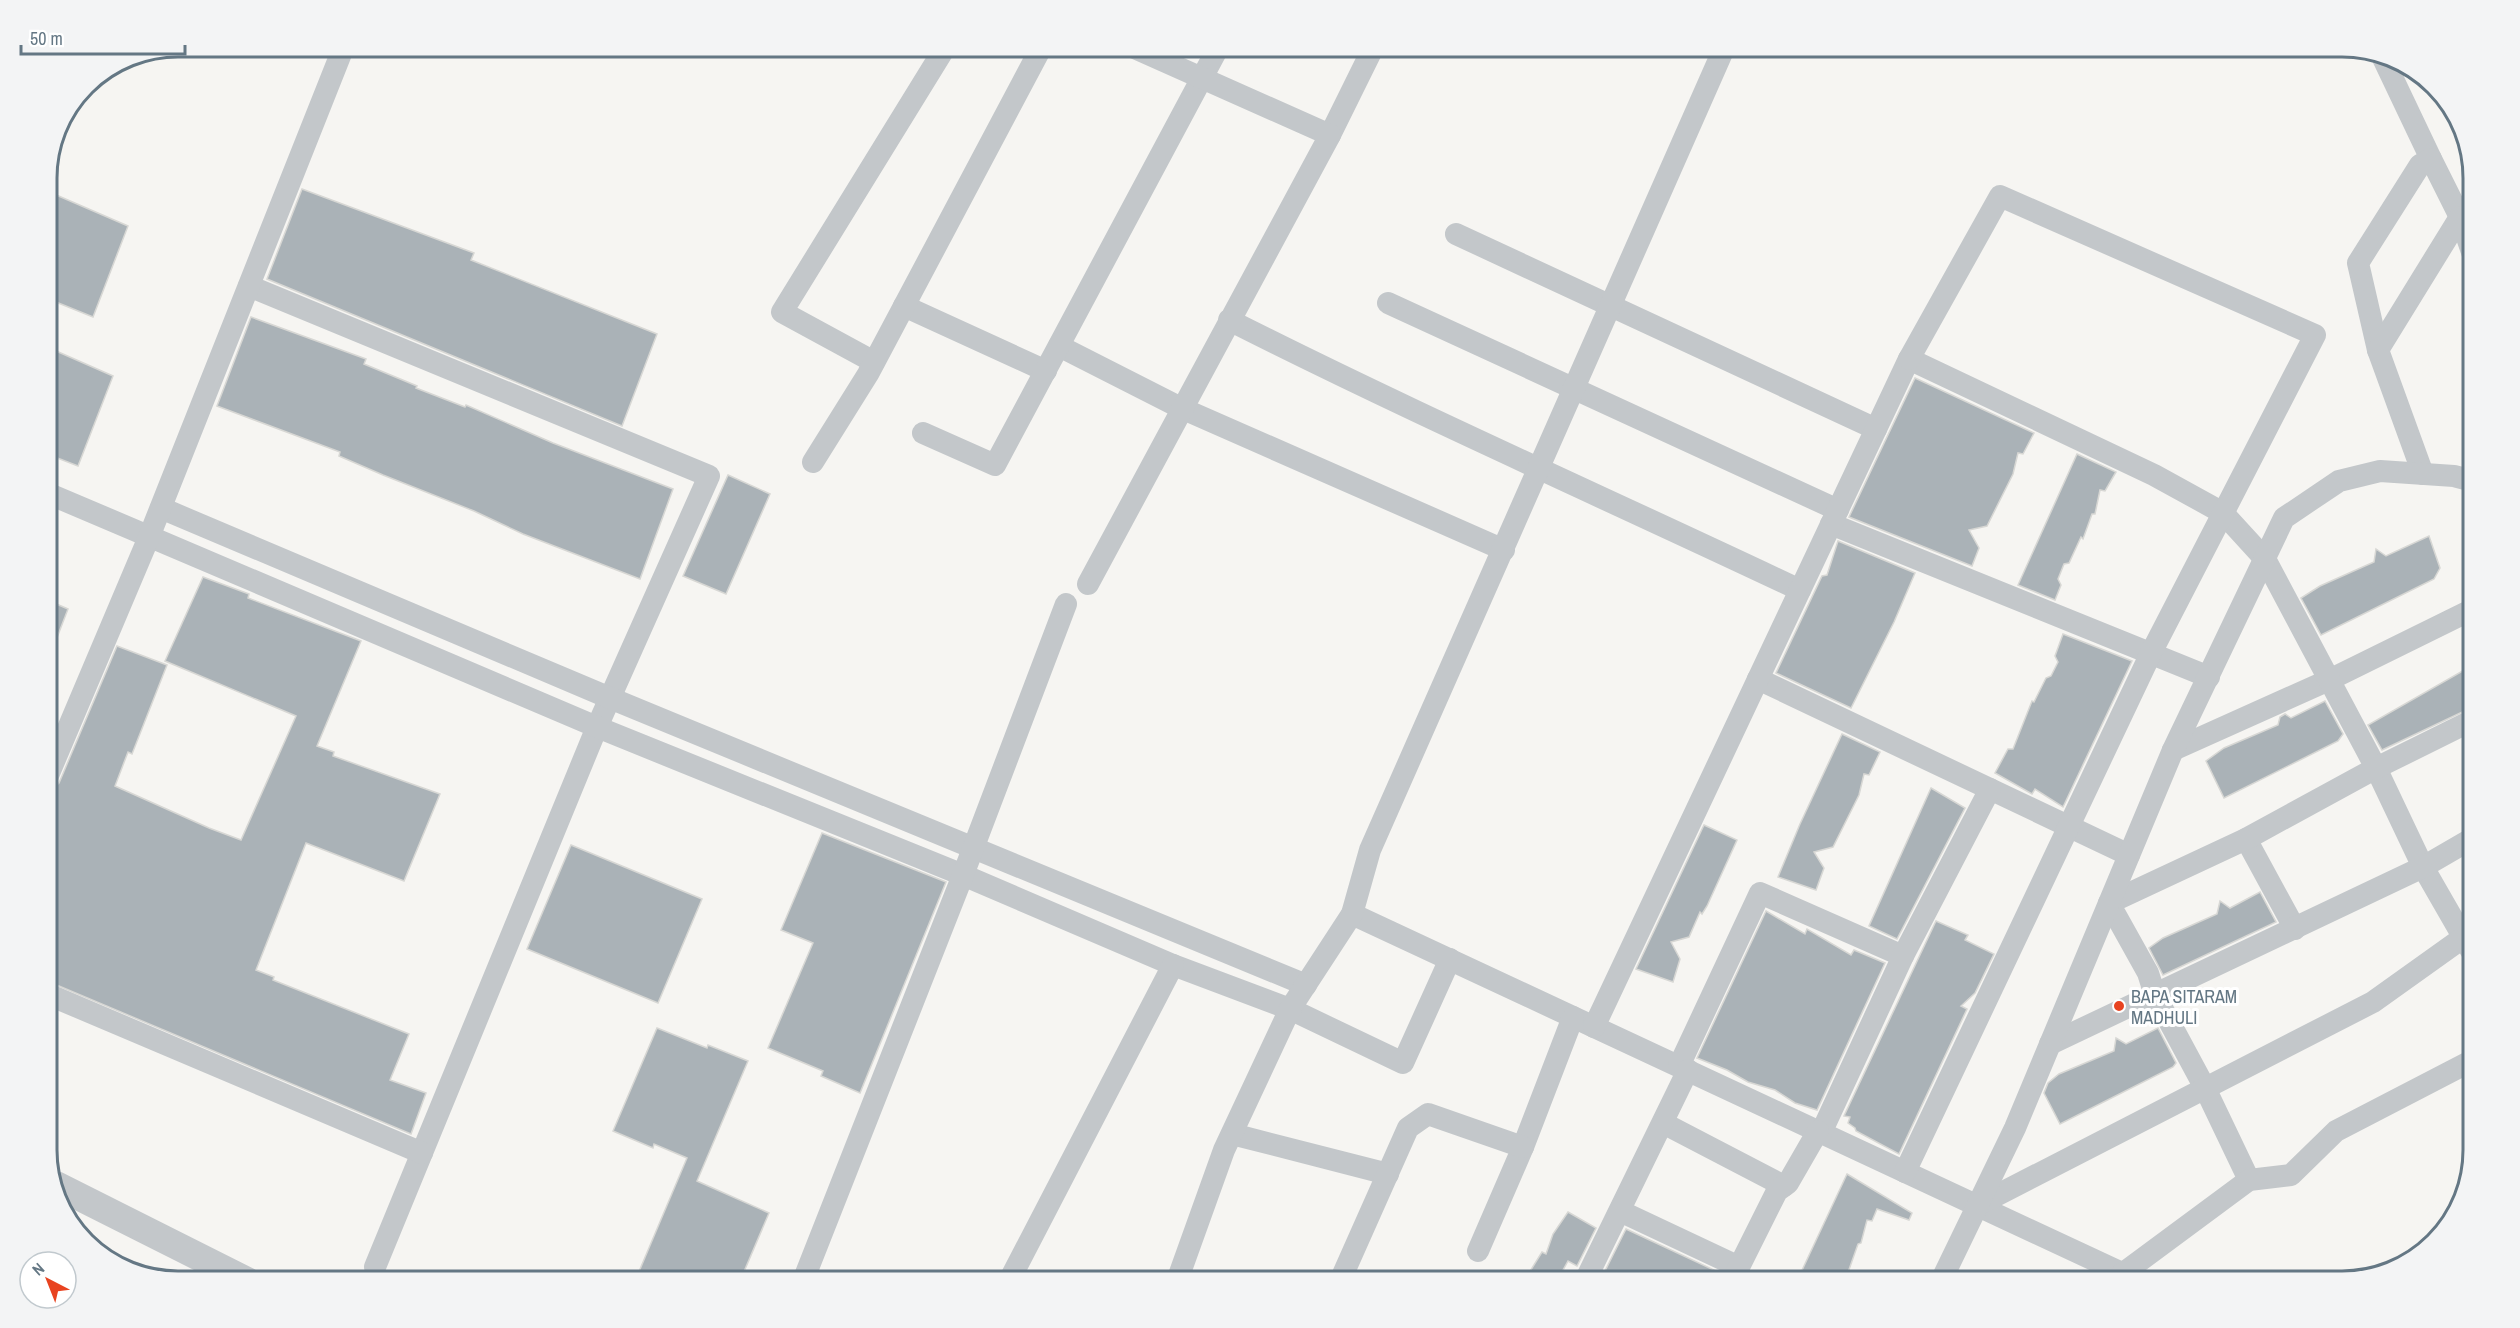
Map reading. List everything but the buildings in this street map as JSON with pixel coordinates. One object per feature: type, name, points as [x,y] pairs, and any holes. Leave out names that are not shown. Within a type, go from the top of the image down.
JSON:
[{"type":"street","points":[[57,731],[149,537],[340,57]]},
{"type":"street","points":[[874,362],[782,312],[939,57]]},
{"type":"street","points":[[813,462],[874,362],[1036,57]]},
{"type":"street","points":[[1153,57],[1330,135]]},
{"type":"street","points":[[923,433],[995,465],[1214,57]]},
{"type":"street","points":[[1088,584],[1330,135],[1369,57]]},
{"type":"street","points":[[1181,1271],[1232,1134],[1290,1010],[1352,914],[1370,850],[1612,307],[1720,57]]},
{"type":"street","points":[[2387,66],[2463,226]]},
{"type":"street","points":[[2423,474],[2378,350],[2358,263],[2420,165],[2431,159]]},
{"type":"street","points":[[1594,1027],[1909,359],[2000,196],[2315,335],[2151,653],[1905,1172]]},
{"type":"street","points":[[2378,350],[2460,217]]},
{"type":"street","points":[[1456,234],[1876,429]]},
{"type":"street","points":[[249,286],[709,476],[597,727],[375,1267]]},
{"type":"street","points":[[1388,303],[1576,388],[1834,517],[2208,677]]},
{"type":"street","points":[[904,306],[1046,370]]},
{"type":"street","points":[[1229,320],[1367,390],[1541,467],[1800,590]]},
{"type":"street","points":[[1059,346],[1181,408],[1504,550]]},
{"type":"street","points":[[1909,359],[2154,475],[2223,513],[2265,559],[2376,768],[2423,867],[2463,930]]},
{"type":"street","points":[[1946,1271],[2050,1044],[2174,750],[2284,518],[2339,481],[2380,471],[2463,479]]},
{"type":"street","points":[[57,497],[597,727],[1290,1010],[1403,1063],[1450,959]]},
{"type":"street","points":[[161,508],[610,698],[1306,985]]},
{"type":"street","points":[[807,1271],[974,847],[1066,604]]},
{"type":"street","points":[[2174,750],[2329,680],[2463,614]]},
{"type":"street","points":[[1758,679],[2129,855]]},
{"type":"street","points":[[2109,903],[2246,839],[2376,768],[2463,725]]},
{"type":"street","points":[[1738,1271],[1778,1191],[1784,1186],[1819,1132],[1903,956],[1990,789]]},
{"type":"street","points":[[2246,839],[2295,929]]},
{"type":"street","points":[[2050,1044],[2423,867],[2463,844]]},
{"type":"street","points":[[1590,1271],[1663,1123],[1684,1068],[1760,893],[1903,956]]},
{"type":"street","points":[[2109,903],[2148,973],[2155,995],[2205,1088],[2250,1180]]},
{"type":"street","points":[[1352,914],[2117,1271]]},
{"type":"street","points":[[1978,1205],[2373,1002],[2463,945]]},
{"type":"street","points":[[1014,1271],[1173,964]]},
{"type":"street","points":[[57,998],[422,1153]]},
{"type":"street","points":[[1478,1251],[1523,1147],[1573,1017]]},
{"type":"street","points":[[2137,1271],[2250,1180],[2291,1175],[2336,1131],[2463,1066]]},
{"type":"street","points":[[1344,1271],[1408,1128],[1428,1114],[1523,1147]]},
{"type":"street","points":[[1663,1123],[1784,1186]]},
{"type":"street","points":[[1232,1134],[1388,1173]]},
{"type":"street","points":[[63,1188],[227,1271]]},
{"type":"street","points":[[1620,1211],[1730,1271]]},
{"type":"place","name":"BAPA SITARAM MADHULI","points":[[2119,1006]]}]
